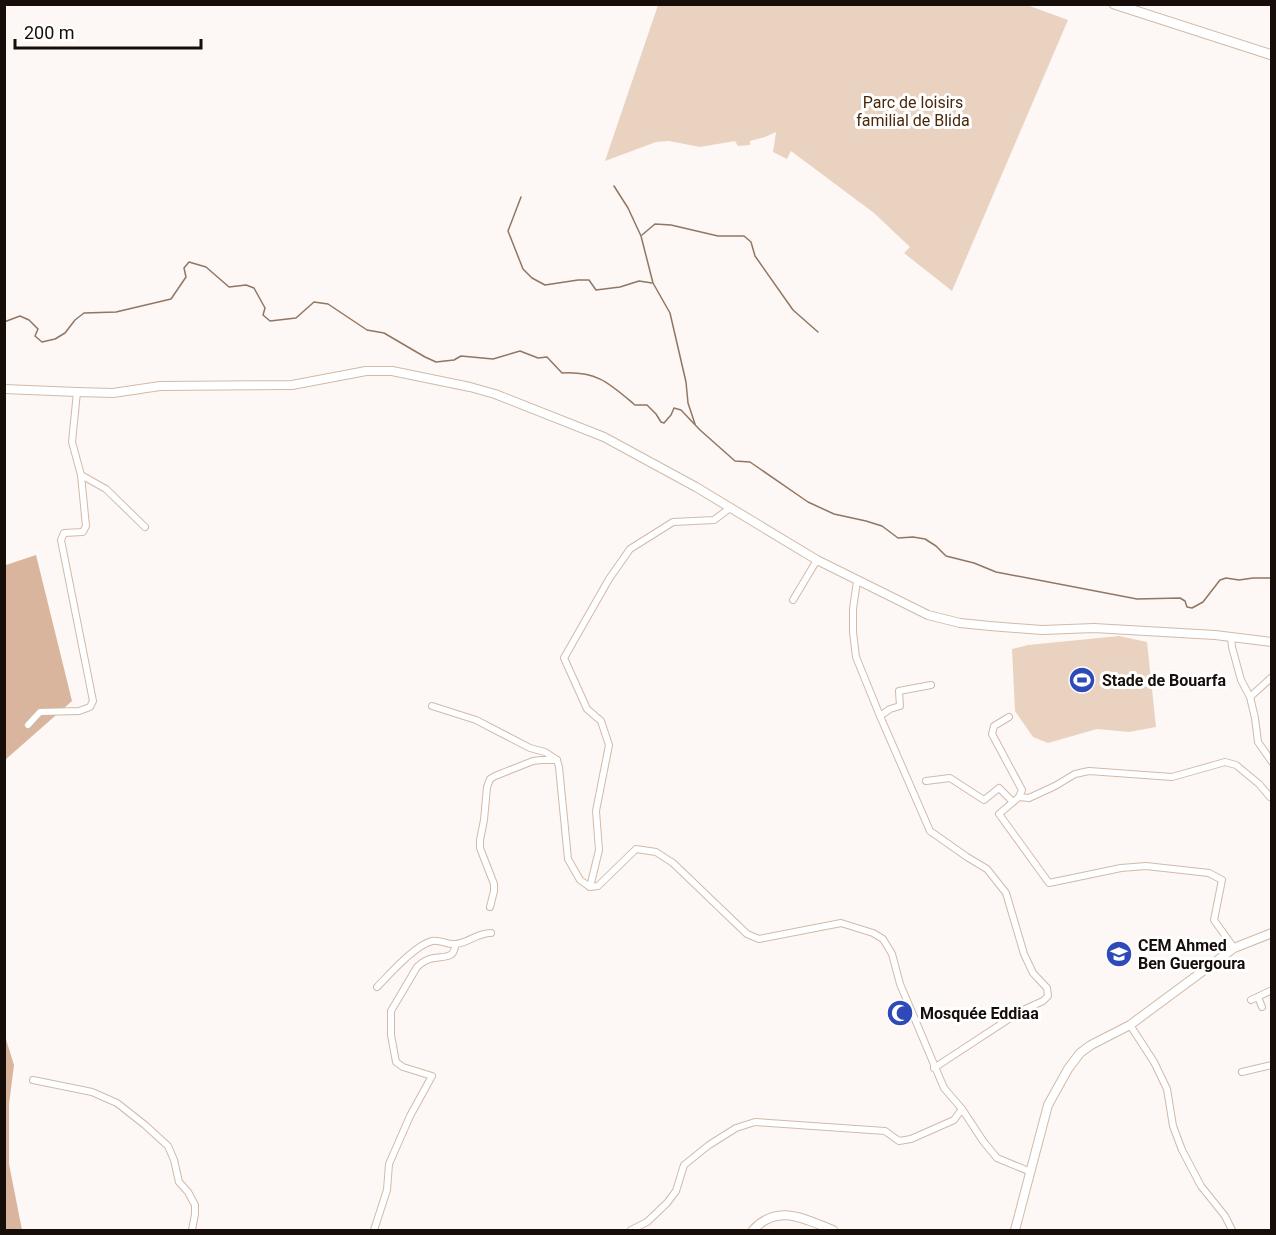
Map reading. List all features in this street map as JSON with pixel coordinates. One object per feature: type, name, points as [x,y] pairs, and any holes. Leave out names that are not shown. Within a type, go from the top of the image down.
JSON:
[{"type":"main road","points":[[1114,4],[1272,53]]},
{"type":"main road","points":[[1125,4],[1272,53]]},
{"type":"street","points":[[4,389],[113,393],[160,386],[292,385],[366,371],[392,371],[495,394],[604,437],[696,487],[817,560],[928,615],[960,623],[1042,630],[1094,628],[1272,642]]},
{"type":"street","points":[[28,725],[40,712],[80,711],[90,707],[93,701],[61,540],[64,533],[83,532],[86,526],[81,475],[72,442],[77,393]]},
{"type":"street","points":[[81,475],[106,489],[145,527]]},
{"type":"street","points":[[590,887],[599,850],[596,811],[609,745],[600,722],[587,709],[564,658],[609,579],[630,549],[673,522],[714,520],[730,508]]},
{"type":"street","points":[[793,600],[817,560]]},
{"type":"street","points":[[857,581],[853,632],[856,657],[879,716],[930,831],[987,869],[1006,893],[1024,954],[1034,973],[1047,988],[1048,996],[1043,1001],[1021,1011],[934,1068]]},
{"type":"street","points":[[1231,637],[1241,680],[1250,697],[1258,742],[1272,762]]},
{"type":"street","points":[[1250,697],[1272,677]]},
{"type":"street","points":[[879,716],[900,706],[899,691],[931,685]]},
{"type":"street","points":[[432,706],[491,727],[557,760],[560,767],[568,859],[580,880],[590,887],[598,886],[636,849],[656,852],[673,863],[747,934],[759,939],[841,923],[873,933],[883,939],[892,954],[900,984],[944,1089],[962,1109],[997,1158],[1030,1172]]},
{"type":"street","points":[[1009,717],[994,726],[992,734],[1022,790],[1019,797],[999,814],[1048,883],[1121,868],[1146,866],[1209,873],[1222,880],[1214,920],[1234,948]]},
{"type":"street","points":[[490,907],[494,884],[480,848],[480,840],[490,779],[533,762],[557,760]]},
{"type":"street","points":[[1019,797],[1029,798],[1075,774],[1089,771],[1172,777],[1226,762],[1236,765],[1259,784],[1271,796],[1272,806]]},
{"type":"street","points":[[926,781],[950,777],[984,800],[999,788],[1013,802]]},
{"type":"street","points":[[377,987],[424,944],[442,941],[455,944],[483,933],[491,933]]},
{"type":"street","points":[[1015,1230],[1048,1105],[1068,1069],[1080,1053],[1090,1045],[1130,1025],[1234,948],[1272,933]]},
{"type":"street","points":[[374,1230],[387,1190],[389,1164],[410,1116],[432,1076],[403,1067],[396,1062],[391,1035],[391,1011],[417,967],[422,962],[433,958],[452,955],[455,951],[455,944]]},
{"type":"street","points":[[1251,1000],[1272,990]]},
{"type":"street","points":[[1258,996],[1262,1007]]},
{"type":"street","points":[[1130,1025],[1154,1062],[1167,1089],[1173,1126],[1182,1150],[1201,1186],[1225,1216],[1232,1230]]},
{"type":"street","points":[[1242,1072],[1272,1065]]},
{"type":"street","points":[[33,1080],[92,1092],[117,1103],[168,1146],[179,1182],[195,1204],[192,1230]]},
{"type":"street","points":[[631,1230],[647,1222],[667,1203],[676,1191],[684,1165],[709,1144],[736,1128],[755,1122],[885,1131],[899,1141],[911,1139],[954,1120],[962,1109]]},
{"type":"street","points":[[753,1230],[764,1220],[776,1215],[790,1214],[833,1230]]},
{"type":"green space","name":"Parc de loisirs familial de Blida","points":[[1024,4],[1068,20],[952,291],[904,253],[910,247],[874,213],[791,151],[787,159],[773,152],[776,132],[750,141],[750,145],[738,146],[735,141],[700,147],[669,141],[656,142],[605,161],[658,5]]},
{"type":"green space","name":"Stade de Bouarfa","points":[[1119,636],[1147,642],[1156,727],[1129,732],[1097,729],[1048,743],[1033,737],[1015,711],[1012,649],[1028,645]]},
{"type":"shaded area","points":[[36,555],[72,701],[5,760],[4,563],[6,565]]},
{"type":"shaded area","points":[[4,1033],[14,1065],[9,1104],[9,1164],[22,1230],[5,1230]]},
{"type":"waterway","points":[[614,186],[628,208],[641,236],[653,283],[670,313],[686,382],[688,403],[695,424]]},
{"type":"waterway","points":[[521,197],[508,231],[523,269],[532,278],[545,285],[589,280],[596,290],[620,287],[639,281],[652,283]]},
{"type":"waterway","points":[[642,235],[655,224],[671,225],[718,236],[744,236],[751,242],[755,256],[793,310],[818,332]]},
{"type":"waterway","points":[[4,322],[20,316],[29,320],[38,329],[35,336],[42,342],[55,339],[65,333],[84,313],[116,312],[171,299],[186,277],[184,268],[189,262],[206,267],[229,287],[246,285],[254,288],[265,308],[263,315],[270,321],[296,318],[314,302],[328,304],[367,330],[384,333],[436,362],[454,360],[461,356],[493,359],[520,351],[538,358],[547,357],[562,373],[585,374],[603,380],[635,405],[647,405],[661,422],[664,423],[674,408],[681,410],[735,461],[750,462],[808,502],[834,514],[882,526],[898,538],[925,539],[946,556],[974,563],[996,572],[1137,599],[1180,598],[1185,601],[1187,607],[1192,608],[1203,602],[1220,580],[1272,578]]},
{"type":"place","name":"Stade de Bouarfa","points":[[1082,680]]},
{"type":"place","name":"CEM Ahmed Ben Guergoura","points":[[1119,954]]},
{"type":"place","name":"Mosquée Eddiaa","points":[[900,1013]]}]
